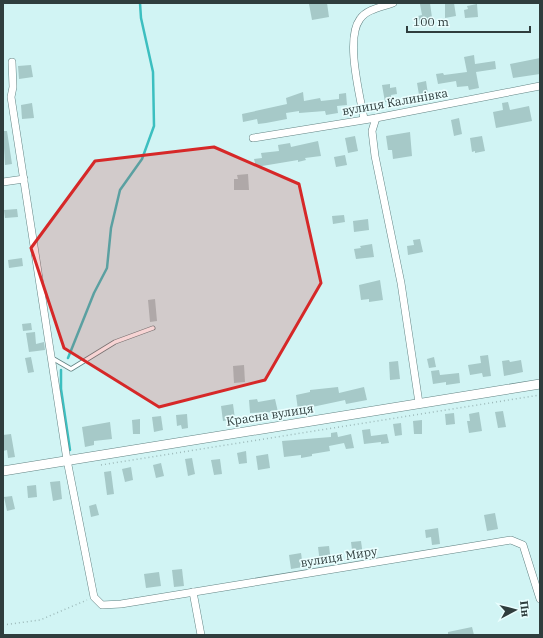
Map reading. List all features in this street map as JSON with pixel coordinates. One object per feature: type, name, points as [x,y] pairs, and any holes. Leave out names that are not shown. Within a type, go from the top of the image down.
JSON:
[{"type":"street","points":[[364,119],[354,48],[356,31],[360,19],[367,12],[393,3]]},
{"type":"street","points":[[12,62],[13,86],[7,98],[24,179],[67,460],[94,597]]},
{"type":"street","name":"вулиця Калинівка","points":[[253,138],[376,118],[540,86]]},
{"type":"street","points":[[376,118],[372,130],[375,156],[401,283],[419,403]]},
{"type":"street","points":[[3,182],[24,179]]},
{"type":"street","name":"Красна вулиця","points":[[3,471],[540,384]]},
{"type":"street","name":"вулиця Миру","points":[[94,597],[102,605],[121,604],[511,540],[523,545],[540,599]]},
{"type":"street","points":[[193,592],[201,635]]},
{"type":"lane","points":[[51,358],[71,369],[115,342],[153,328]]},
{"type":"path","points":[[98,465],[540,395]]},
{"type":"path","points":[[3,625],[40,620],[94,597]]},
{"type":"highlighted area","points":[[214,147],[299,184],[321,283],[265,380],[159,407],[64,348],[31,248],[95,161]]},
{"type":"building","points":[[327,3],[329,17],[312,20],[309,4]]},
{"type":"building","points":[[430,3],[433,25],[420,27],[418,16],[422,15],[420,4]]},
{"type":"building","points":[[445,3],[454,3],[456,16],[445,18]]},
{"type":"building","points":[[477,4],[478,17],[465,18],[464,10],[468,9],[467,6]]},
{"type":"building","points":[[474,55],[475,64],[495,61],[496,69],[476,72],[479,88],[469,90],[468,86],[457,87],[456,81],[438,84],[436,74],[443,73],[444,75],[467,72],[464,57]]},
{"type":"building","points":[[540,58],[540,74],[513,78],[510,64]]},
{"type":"building","points":[[31,65],[33,77],[19,79],[18,66]]},
{"type":"building","points":[[426,81],[428,94],[419,95],[417,83]]},
{"type":"building","points":[[390,84],[390,88],[396,87],[397,94],[391,95],[392,101],[385,102],[382,85]]},
{"type":"building","points":[[303,92],[304,101],[320,98],[321,101],[339,99],[339,94],[346,93],[347,105],[337,106],[338,113],[326,115],[325,111],[299,113],[299,111],[286,113],[287,119],[258,124],[257,119],[243,122],[242,114],[287,104],[286,98]]},
{"type":"building","points":[[508,102],[510,110],[529,106],[532,121],[496,128],[493,112],[503,110],[502,103]]},
{"type":"building","points":[[32,103],[34,118],[22,119],[21,105]]},
{"type":"building","points":[[459,118],[462,134],[454,136],[451,120]]},
{"type":"building","points":[[3,131],[7,131],[12,164],[5,165]]},
{"type":"building","points":[[410,132],[412,156],[393,159],[392,150],[388,150],[386,136]]},
{"type":"building","points":[[355,136],[358,151],[348,153],[345,138]]},
{"type":"building","points":[[482,136],[485,151],[475,153],[475,151],[472,152],[470,138]]},
{"type":"building","points":[[318,141],[321,156],[305,158],[306,160],[298,162],[298,160],[256,167],[254,159],[262,158],[261,153],[279,151],[278,145],[290,143],[291,147]]},
{"type":"building","points":[[345,155],[347,165],[336,167],[334,157]]},
{"type":"building","points":[[248,174],[249,190],[234,190],[234,179],[238,179],[237,175]]},
{"type":"building","points":[[17,209],[18,217],[5,218],[4,210]]},
{"type":"building","points":[[344,215],[345,222],[333,224],[332,216]]},
{"type":"building","points":[[368,219],[369,230],[354,232],[353,221]]},
{"type":"building","points":[[420,239],[423,252],[408,255],[407,246],[414,245],[413,240]]},
{"type":"building","points":[[372,244],[374,257],[356,259],[354,249],[361,248],[360,246]]},
{"type":"building","points":[[22,258],[23,266],[9,268],[8,260]]},
{"type":"building","points":[[380,280],[383,300],[369,302],[369,299],[361,300],[359,285]]},
{"type":"building","points":[[155,299],[157,321],[150,322],[148,300]]},
{"type":"building","points":[[31,323],[32,330],[23,331],[22,324]]},
{"type":"building","points":[[35,332],[36,344],[44,342],[45,350],[29,352],[26,333]]},
{"type":"building","points":[[488,355],[491,376],[483,377],[482,373],[470,375],[468,365],[481,363],[480,356]]},
{"type":"building","points":[[31,357],[34,372],[28,373],[25,358]]},
{"type":"building","points":[[434,357],[436,367],[429,368],[427,359]]},
{"type":"building","points":[[509,360],[510,362],[521,360],[523,372],[504,376],[502,361]]},
{"type":"building","points":[[398,361],[400,379],[390,380],[389,362]]},
{"type":"building","points":[[244,365],[245,382],[234,383],[233,366]]},
{"type":"building","points":[[439,370],[440,375],[459,373],[460,383],[446,385],[446,382],[433,384],[431,371]]},
{"type":"building","points":[[338,387],[339,393],[364,387],[367,400],[346,404],[345,400],[298,410],[296,395],[310,392],[310,390]]},
{"type":"building","points":[[257,399],[258,402],[275,399],[278,412],[250,413],[249,400]]},
{"type":"building","points":[[233,404],[235,419],[223,421],[221,406]]},
{"type":"building","points":[[503,411],[506,427],[498,428],[495,412]]},
{"type":"building","points":[[479,412],[482,431],[469,433],[467,421],[470,421],[469,414]]},
{"type":"building","points":[[454,413],[455,424],[446,425],[445,414]]},
{"type":"building","points":[[187,414],[188,428],[182,429],[181,425],[177,426],[176,415]]},
{"type":"building","points":[[161,416],[163,430],[154,432],[152,417]]},
{"type":"building","points":[[140,419],[140,434],[133,434],[132,420]]},
{"type":"building","points":[[422,420],[422,434],[414,434],[413,421]]},
{"type":"building","points":[[110,422],[112,439],[94,441],[94,445],[85,447],[82,427]]},
{"type":"building","points":[[401,423],[402,435],[395,436],[393,424]]},
{"type":"building","points":[[370,429],[371,436],[387,434],[389,443],[381,444],[381,442],[364,444],[362,430]]},
{"type":"building","points":[[337,432],[338,437],[351,434],[354,448],[346,449],[344,443],[329,446],[330,451],[312,454],[312,456],[301,458],[301,455],[284,457],[282,441],[331,437],[331,433]]},
{"type":"building","points":[[11,434],[15,457],[8,458],[7,450],[3,451],[3,435]]},
{"type":"building","points":[[246,451],[247,463],[239,464],[237,453]]},
{"type":"building","points":[[268,454],[270,468],[258,470],[256,456]]},
{"type":"building","points":[[192,458],[195,474],[188,476],[185,459]]},
{"type":"building","points":[[220,459],[222,474],[214,475],[211,460]]},
{"type":"building","points":[[161,463],[164,476],[156,478],[153,465]]},
{"type":"building","points":[[131,467],[133,480],[125,482],[122,469]]},
{"type":"building","points":[[111,471],[114,494],[107,495],[104,472]]},
{"type":"building","points":[[60,481],[62,499],[53,501],[50,482]]},
{"type":"building","points":[[36,485],[37,497],[28,498],[27,486]]},
{"type":"building","points":[[12,496],[15,509],[7,511],[4,497]]},
{"type":"building","points":[[96,504],[99,515],[91,517],[89,506]]},
{"type":"building","points":[[495,513],[498,529],[487,531],[484,515]]},
{"type":"building","points":[[438,528],[440,544],[432,545],[431,537],[426,538],[425,530]]},
{"type":"building","points":[[361,541],[363,556],[353,558],[351,542]]},
{"type":"building","points":[[329,546],[331,562],[320,563],[318,547]]},
{"type":"building","points":[[301,553],[303,567],[291,569],[289,555]]},
{"type":"building","points":[[182,569],[184,586],[174,587],[172,570]]},
{"type":"building","points":[[159,572],[161,586],[146,588],[144,574]]},
{"type":"building","points":[[472,627],[474,635],[448,635],[448,632]]},
{"type":"waterway","points":[[68,358],[94,293],[107,268],[111,228],[120,190],[142,159],[154,126],[153,72],[141,18],[140,3]]},
{"type":"waterway","points":[[61,370],[61,389],[70,450]]}]
